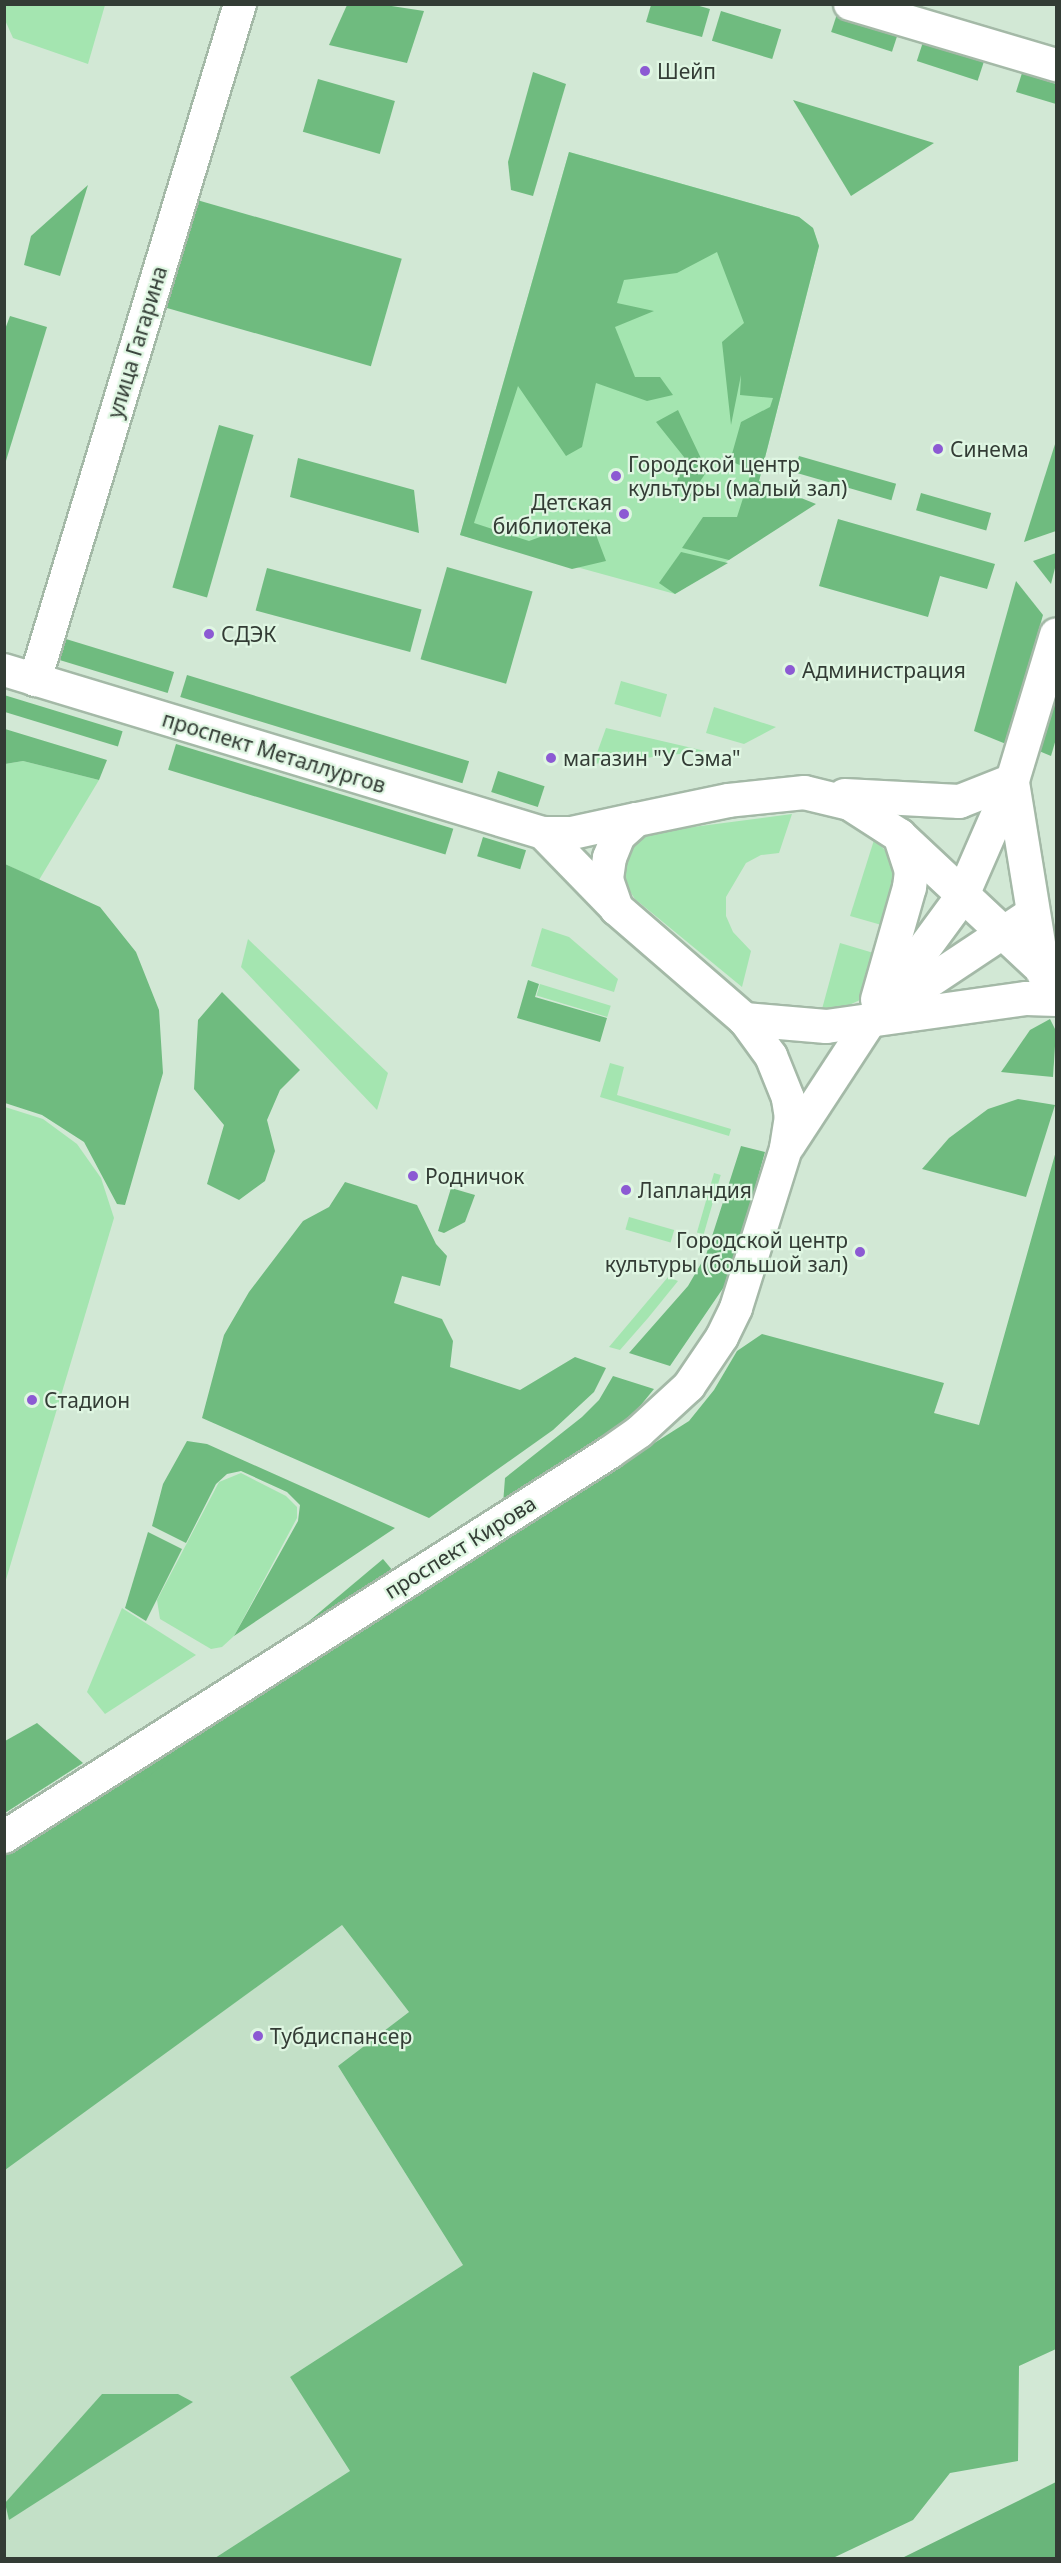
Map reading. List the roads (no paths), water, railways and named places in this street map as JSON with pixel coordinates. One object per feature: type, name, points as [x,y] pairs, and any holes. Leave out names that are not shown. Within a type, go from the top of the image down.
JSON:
[{"type":"main road","name":"улица Гагарина","points":[[35,680],[240,4]]},
{"type":"main road","points":[[850,4],[1056,65]]},
{"type":"main road","points":[[786,1148],[870,1021],[961,897],[1012,780],[1056,634]]},
{"type":"main road","name":"проспект Металлургов","points":[[4,670],[543,833],[572,833],[636,819]]},
{"type":"main road","points":[[786,1148],[791,1118],[788,1098],[771,1056],[744,1019],[616,908],[606,879],[609,857],[618,835],[636,819],[728,800],[804,792],[959,801],[1012,780]]},
{"type":"main road","points":[[1012,780],[1045,988]]},
{"type":"main road","points":[[804,792],[857,807],[899,836],[1002,934],[1045,988]]},
{"type":"main road","name":"проспект Металлургов","points":[[543,833],[616,908]]},
{"type":"main road","points":[[870,1021],[909,887],[911,871],[899,836]]},
{"type":"main road","points":[[870,1021],[1032,912]]},
{"type":"main road","points":[[744,1019],[826,1026],[870,1021],[1045,988]]},
{"type":"main road","name":"проспект Кирова","points":[[4,1837],[639,1432],[688,1386],[722,1337],[745,1284],[786,1148]]},
{"type":"place","name":"Шейп","points":[[645,71]]},
{"type":"place","name":"Синема","points":[[938,449]]},
{"type":"place","name":"Городской центр культуры (малый зал)","points":[[616,476]]},
{"type":"place","name":"Детская библиотека","points":[[624,514]]},
{"type":"place","name":"СДЭК","points":[[209,634]]},
{"type":"place","name":"Администрация","points":[[790,670]]},
{"type":"place","name":"магазин \"У Сэма\"","points":[[551,758]]},
{"type":"place","name":"Родничок","points":[[413,1176]]},
{"type":"place","name":"Лапландия","points":[[626,1190]]},
{"type":"place","name":"Городской центр культуры (большой зал)","points":[[860,1252]]},
{"type":"place","name":"Стадион","points":[[32,1400]]},
{"type":"place","name":"Тубдиспансер","points":[[258,2036]]}]
